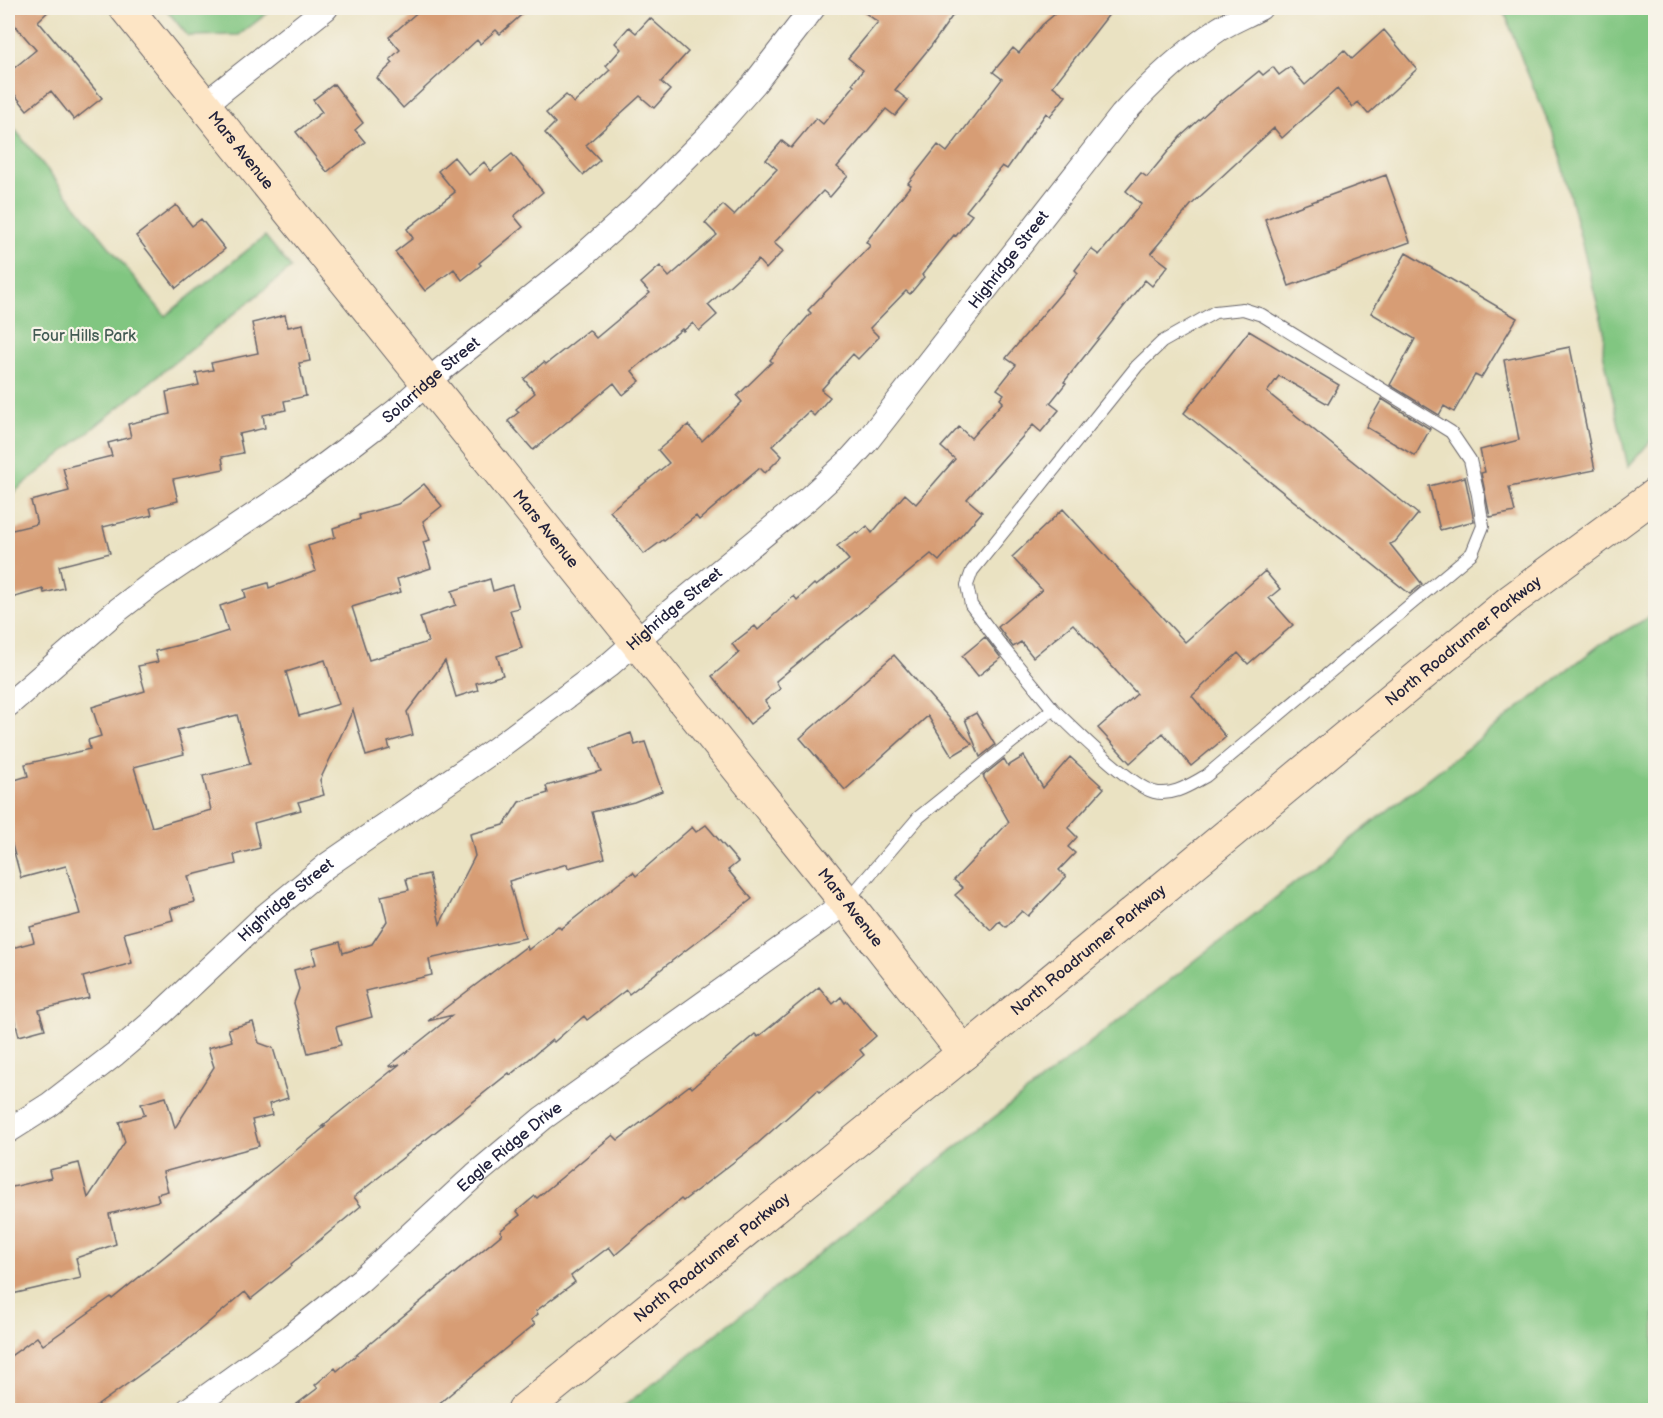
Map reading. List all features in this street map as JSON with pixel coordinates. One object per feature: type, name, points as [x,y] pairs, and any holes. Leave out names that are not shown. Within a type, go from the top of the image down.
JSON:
[{"type":"street","name":"Mars Avenue","points":[[126,8],[637,641],[964,1053]]},
{"type":"street","points":[[205,104],[326,8]]},
{"type":"street","name":"Solarridge Street","points":[[8,705],[114,613],[293,489],[396,411],[551,283],[663,182],[740,101],[813,8]]},
{"type":"street","name":"Highridge Street","points":[[8,1131],[49,1104],[116,1054],[244,935],[327,866],[496,748],[609,665],[810,497],[849,461],[1122,115],[1160,77],[1219,29],[1260,8]]},
{"type":"street","name":"North Roadrunner Parkway","points":[[524,1410],[964,1053],[1512,600],[1656,494]]},
{"type":"street","name":"Eagle Ridge Drive","points":[[188,1410],[291,1336],[363,1280],[466,1183],[543,1118],[846,902]]},
{"type":"lane","points":[[1243,309],[1262,315],[1451,432],[1470,460],[1483,526],[1472,553],[1206,776],[1175,792],[1155,793],[1137,785],[1053,709],[971,605],[968,585],[972,571],[1137,366],[1162,342],[1215,312],[1243,309]]},
{"type":"lane","points":[[846,902],[919,818],[1053,709]]},
{"type":"green space","points":[[165,8],[274,8],[239,35],[188,36]]},
{"type":"green space","points":[[1503,8],[1655,8],[1655,436],[1628,467],[1603,352],[1604,330],[1555,138]]},
{"type":"green space","name":"Four Hills Park","points":[[8,121],[165,316],[265,236],[291,268],[8,497]]},
{"type":"green space","points":[[1655,614],[1655,1410],[619,1410],[1601,644]]},
{"type":"building","points":[[8,8],[52,8],[38,21],[102,98],[74,120],[51,91],[27,110],[8,86],[8,73],[36,50],[8,17]]},
{"type":"building","points":[[422,8],[529,8],[500,34],[496,30],[480,44],[477,40],[403,108],[377,78],[393,63],[390,59],[400,50],[389,37]]},
{"type":"building","points":[[858,8],[958,8],[895,90],[908,100],[895,116],[886,109],[837,167],[848,176],[830,197],[823,191],[774,243],[783,251],[766,269],[758,260],[708,305],[717,315],[699,331],[693,323],[683,331],[682,329],[632,371],[640,381],[623,395],[614,383],[533,450],[508,421],[519,412],[516,409],[535,393],[524,379],[589,330],[596,338],[650,293],[641,283],[660,266],[669,277],[717,235],[705,223],[723,205],[734,215],[777,169],[766,160],[782,141],[791,148],[816,118],[823,124],[854,86],[852,84],[863,70],[848,58],[878,22]]},
{"type":"building","points":[[1062,8],[1114,8],[1053,86],[1066,96],[1050,116],[1046,113],[1007,169],[1002,166],[966,211],[972,215],[922,275],[924,277],[910,294],[906,291],[870,328],[879,337],[858,359],[853,354],[821,390],[830,397],[814,416],[809,411],[772,446],[782,456],[765,473],[760,468],[699,520],[696,516],[644,554],[610,511],[669,463],[658,450],[688,425],[702,441],[742,402],[737,396],[772,362],[770,360],[811,313],[808,310],[870,246],[866,242],[911,185],[908,183],[938,145],[947,152],[1002,79],[993,72],[1013,48],[1019,53],[1042,25]]},
{"type":"building","points":[[650,18],[688,52],[661,82],[670,90],[654,108],[640,96],[586,145],[600,160],[583,175],[545,133],[555,123],[546,113],[566,95],[574,103],[610,70],[606,66],[621,49],[615,43],[629,27],[636,33]]},
{"type":"building","points":[[1384,30],[1417,69],[1368,114],[1358,102],[1353,107],[1337,89],[1282,138],[1274,128],[1191,205],[1151,253],[1168,266],[1152,286],[1145,280],[1064,382],[1066,383],[1050,403],[1059,410],[1041,432],[1033,425],[967,499],[982,512],[939,561],[931,554],[776,681],[780,689],[765,701],[770,708],[750,724],[712,676],[739,653],[732,644],[755,626],[758,630],[794,596],[797,600],[814,584],[816,586],[849,560],[837,546],[867,526],[872,533],[905,494],[916,504],[955,459],[941,447],[959,427],[971,438],[1003,402],[1000,399],[1004,394],[997,389],[1016,365],[1006,358],[1078,273],[1075,270],[1091,249],[1099,255],[1141,204],[1126,191],[1141,173],[1147,177],[1180,137],[1221,100],[1259,71],[1263,75],[1273,67],[1279,75],[1290,67],[1305,85],[1344,50],[1352,59]]},
{"type":"building","points":[[334,84],[363,123],[355,130],[365,142],[327,172],[296,132],[322,112],[313,100]]},
{"type":"building","points":[[512,154],[543,192],[514,216],[523,227],[462,280],[454,269],[425,291],[395,252],[413,238],[407,229],[455,192],[438,171],[454,157],[469,175],[484,162],[491,171]]},
{"type":"building","points":[[1386,175],[1410,242],[1289,286],[1265,219]]},
{"type":"building","points":[[176,205],[192,226],[201,219],[225,249],[176,288],[136,236]]},
{"type":"building","points":[[1406,253],[1517,318],[1481,378],[1475,375],[1454,412],[1444,406],[1439,415],[1390,385],[1415,339],[1371,313]]},
{"type":"building","points":[[285,315],[288,327],[303,324],[310,361],[299,363],[306,396],[284,401],[286,410],[263,415],[265,428],[239,434],[243,453],[222,457],[224,469],[173,479],[178,501],[150,508],[152,515],[103,527],[110,553],[59,566],[64,588],[44,593],[43,589],[8,599],[8,531],[37,524],[31,501],[69,491],[63,468],[112,456],[108,443],[131,437],[128,424],[170,414],[166,392],[199,385],[196,373],[213,370],[211,363],[258,353],[252,323]]},
{"type":"building","points":[[1249,331],[1339,385],[1328,404],[1279,376],[1267,392],[1418,514],[1395,542],[1390,544],[1422,584],[1410,594],[1184,413]]},
{"type":"building","points":[[1570,347],[1595,470],[1509,487],[1515,512],[1490,517],[1481,473],[1485,472],[1480,450],[1519,440],[1504,360]]},
{"type":"building","points":[[1382,399],[1430,429],[1415,456],[1366,427]]},
{"type":"building","points":[[1465,477],[1474,521],[1440,530],[1429,486]]},
{"type":"building","points":[[424,484],[442,506],[423,521],[430,540],[423,542],[431,568],[397,579],[401,592],[352,607],[369,660],[428,642],[420,617],[456,605],[452,591],[490,579],[493,591],[512,585],[519,608],[510,610],[522,648],[497,656],[503,675],[476,683],[478,690],[456,697],[445,661],[407,712],[413,735],[388,742],[390,749],[366,756],[353,710],[320,780],[324,795],[298,802],[301,810],[254,823],[260,848],[234,855],[236,864],[188,876],[195,902],[170,909],[173,920],[124,933],[132,963],[83,977],[89,998],[39,1010],[45,1029],[19,1036],[8,996],[8,949],[34,942],[30,927],[80,914],[66,866],[21,878],[8,830],[8,782],[28,776],[25,764],[90,749],[88,740],[101,736],[92,707],[145,691],[138,666],[158,662],[155,651],[228,631],[220,606],[246,597],[244,590],[268,583],[269,588],[316,571],[308,546],[335,537],[333,528],[360,519],[359,515],[398,504]],"holes":[[[325,660],[339,704],[299,716],[286,672]],[[237,715],[250,764],[203,776],[211,810],[152,827],[134,767],[184,754],[177,730]]]},
{"type":"building","points":[[1063,509],[1185,642],[1265,571],[1280,589],[1269,598],[1293,625],[1248,664],[1238,653],[1192,696],[1226,737],[1191,766],[1163,733],[1130,763],[1098,728],[1137,694],[1073,624],[1033,657],[1021,642],[1013,647],[998,627],[1042,590],[1012,557]]},
{"type":"building","points":[[985,637],[1001,658],[978,676],[962,656]]},
{"type":"building","points":[[894,655],[972,744],[952,756],[928,716],[845,790],[800,738]]},
{"type":"building","points":[[976,713],[995,745],[980,757],[965,719]]},
{"type":"building","points":[[631,733],[635,745],[645,742],[662,791],[634,802],[592,812],[605,858],[568,868],[567,864],[509,881],[525,938],[429,959],[432,975],[365,991],[372,1017],[336,1027],[341,1045],[308,1053],[294,1003],[299,989],[294,970],[316,964],[312,949],[340,942],[343,953],[372,944],[387,921],[381,896],[409,890],[406,879],[429,874],[440,924],[475,856],[470,834],[504,825],[519,802],[548,793],[546,786],[601,771],[592,748]]},
{"type":"building","points":[[1024,756],[1043,788],[1070,757],[1104,788],[1068,828],[1077,837],[1068,847],[1075,853],[1059,870],[1066,877],[1028,916],[1022,911],[1006,927],[999,921],[991,930],[955,895],[963,888],[954,880],[1009,822],[983,776],[1004,759],[1008,766]]},
{"type":"building","points":[[706,825],[738,862],[728,870],[752,899],[629,994],[626,990],[587,1020],[584,1016],[554,1042],[552,1040],[510,1075],[509,1073],[354,1197],[361,1206],[291,1264],[292,1266],[251,1299],[245,1292],[184,1343],[91,1410],[8,1410],[8,1358],[37,1337],[43,1345],[111,1297],[112,1299],[326,1126],[321,1127],[400,1064],[389,1066],[453,1015],[428,1021],[527,946],[528,950],[558,926],[561,929],[633,872],[636,876],[692,827],[696,832]]},
{"type":"building","points":[[819,987],[833,1004],[841,997],[845,1003],[847,1001],[876,1036],[860,1050],[864,1055],[820,1092],[818,1090],[757,1144],[683,1201],[681,1199],[615,1255],[609,1247],[571,1276],[575,1282],[536,1311],[538,1314],[531,1320],[535,1324],[431,1410],[289,1410],[318,1388],[315,1385],[335,1368],[337,1371],[502,1234],[500,1231],[520,1215],[517,1211],[535,1196],[537,1198],[613,1135],[618,1140],[690,1085],[692,1088],[755,1034],[758,1037]]},
{"type":"building","points":[[253,1022],[259,1043],[273,1048],[288,1098],[269,1104],[272,1115],[252,1120],[259,1146],[163,1172],[168,1191],[157,1194],[159,1201],[109,1214],[116,1244],[76,1258],[81,1278],[8,1295],[8,1188],[51,1178],[49,1170],[79,1163],[88,1198],[125,1142],[119,1122],[145,1115],[141,1104],[166,1097],[175,1128],[214,1067],[208,1048],[232,1041],[228,1029]]}]
